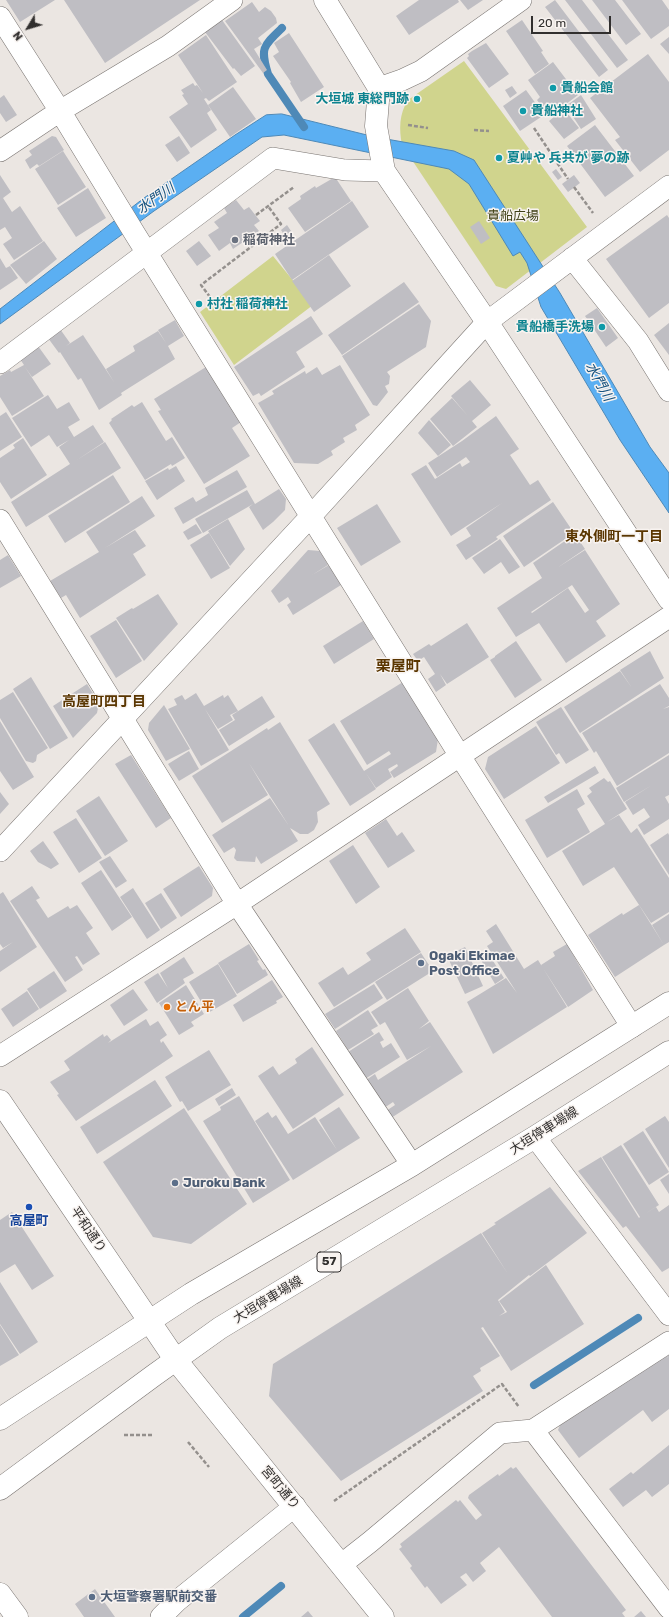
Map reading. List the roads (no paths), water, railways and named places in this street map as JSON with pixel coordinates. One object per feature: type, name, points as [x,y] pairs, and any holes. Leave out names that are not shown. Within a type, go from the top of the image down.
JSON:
[{"type":"main road","points":[[325,0],[379,88],[376,126],[384,171],[487,322],[669,599]]},
{"type":"main road","points":[[0,1419],[198,1290],[412,1166],[669,1003]]},
{"type":"main road","name":"大垣停車場線","points":[[0,1489],[175,1359],[220,1328],[535,1137],[669,1052]]},
{"type":"main road","name":"平和通り","points":[[0,1101],[175,1359]]},
{"type":"main road","name":"宮町通り","points":[[175,1359],[211,1406],[295,1506],[383,1617]]},
{"type":"main road","points":[[0,1594],[17,1617]]},
{"type":"street","points":[[0,151],[60,111],[168,46],[232,0]]},
{"type":"street","points":[[379,88],[402,80],[421,71],[520,0]]},
{"type":"street","points":[[0,17],[60,111],[146,252],[460,756],[632,1027]]},
{"type":"street","points":[[0,363],[273,158],[345,170],[384,171]]},
{"type":"street","points":[[0,851],[311,516],[487,322],[525,292],[669,186]]},
{"type":"street","points":[[572,258],[638,341],[669,391]]},
{"type":"street","points":[[0,520],[123,717],[237,904],[412,1166]]},
{"type":"street","points":[[0,1056],[237,904],[669,617]]},
{"type":"street","points":[[535,1137],[669,1315]]},
{"type":"street","points":[[342,1564],[500,1434],[533,1430],[669,1342]]},
{"type":"street","points":[[533,1430],[669,1608]]},
{"type":"street","points":[[162,1617],[177,1601],[295,1506]]},
{"type":"water","name":"水門川","points":[[282,114],[375,137],[454,151],[474,160],[560,293],[650,447],[669,473],[669,513],[620,440],[541,307],[527,263],[520,252],[513,256],[469,184],[449,169],[284,135],[262,137],[154,211],[0,324],[0,309],[144,198],[266,115]]},
{"type":"waterway","points":[[282,28],[267,44],[264,58],[268,74],[304,127]]},
{"type":"waterway","points":[[534,1385],[638,1318]]},
{"type":"waterway","points":[[243,1617],[281,1586]]},
{"type":"place","name":"貴船会館","points":[[553,88]]},
{"type":"place","name":"大垣城 東総門跡","points":[[417,99]]},
{"type":"place","name":"貴船神社","points":[[523,111]]},
{"type":"place","name":"夏艸や 兵共が 夢の跡","points":[[499,158]]},
{"type":"place","name":"稲荷神社","points":[[235,240]]},
{"type":"place","name":"村社 稲荷神社","points":[[199,304]]},
{"type":"place","name":"貴船橋手洗場","points":[[602,327]]},
{"type":"place","name":"Ogaki Ekimae Post Office","points":[[421,963]]},
{"type":"place","name":"とん平","points":[[167,1007]]},
{"type":"place","name":"Juroku Bank","points":[[175,1183]]},
{"type":"place","name":"高屋町","points":[[29,1207]]},
{"type":"place","name":"大垣警察署駅前交番","points":[[92,1597]]},
{"type":"district","name":"東外側町一丁目","points":[[614,537]]},
{"type":"district","name":"栗屋町","points":[[398,667]]},
{"type":"district","name":"高屋町四丁目","points":[[104,702]]},
{"type":"park label","name":"貴船広場","points":[[513,216]]}]
